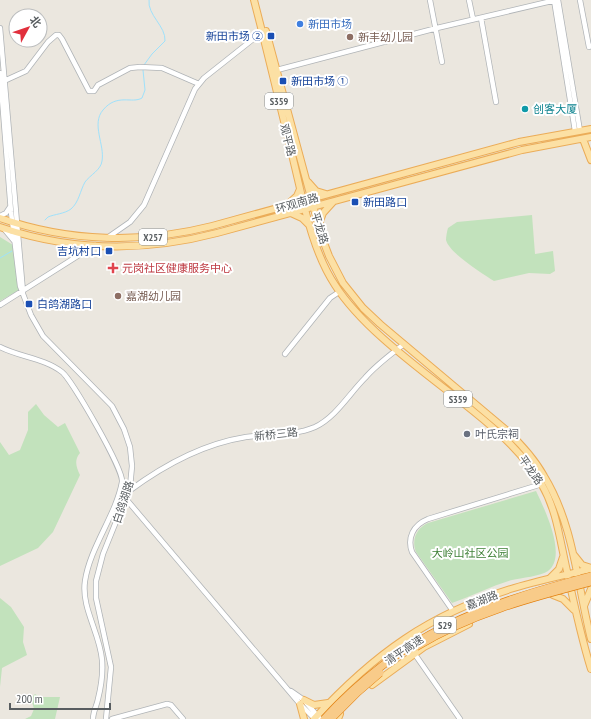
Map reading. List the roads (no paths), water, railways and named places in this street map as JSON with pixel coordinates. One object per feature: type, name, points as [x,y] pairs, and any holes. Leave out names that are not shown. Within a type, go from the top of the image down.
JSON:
[{"type":"highway","name":"清平高速","points":[[318,718],[367,677],[432,632],[487,607],[534,591],[591,576]]},
{"type":"highway","name":"清平高速","points":[[331,719],[379,674],[409,652],[435,636],[468,620],[501,607],[591,582]]},
{"type":"main road","name":"观平路","points":[[254,0],[306,209]]},
{"type":"main road","name":"观平路","points":[[258,0],[312,199]]},
{"type":"main road","name":"环观南路","points":[[0,217],[64,234],[107,238],[141,238],[185,233],[304,202],[519,142],[591,129]]},
{"type":"main road","name":"环观南路","points":[[1,227],[60,242],[95,246],[145,246],[170,243],[200,237],[314,207],[522,150],[589,139]]},
{"type":"main road","points":[[589,139],[591,160]]},
{"type":"main road","points":[[306,179],[316,190],[330,194]]},
{"type":"main road","points":[[283,207],[297,196],[300,187]]},
{"type":"main road","name":"平龙路","points":[[312,199],[319,228],[331,261],[346,288],[367,312],[502,426],[531,456],[544,476],[557,501],[566,525],[591,639]]},
{"type":"main road","points":[[319,228],[319,220],[323,213],[336,201]]},
{"type":"main road","name":"平龙路","points":[[306,209],[325,268],[339,292],[359,316],[397,350],[501,434],[525,460],[542,484],[554,511],[576,614],[591,669]]},
{"type":"main road","points":[[291,213],[302,218],[311,227]]},
{"type":"main road","points":[[548,579],[559,569],[563,552]]},
{"type":"main road","points":[[572,552],[578,561],[591,568]]},
{"type":"main road","name":"嘉湖路","points":[[318,718],[330,701],[360,672],[393,646],[422,627],[453,611],[494,595],[591,568]]},
{"type":"main road","name":"嘉湖路","points":[[338,717],[375,682],[414,653],[449,633],[479,619],[553,595],[591,585]]},
{"type":"main road","points":[[553,595],[567,601],[576,614],[584,609],[585,600],[591,590]]},
{"type":"main road","points":[[304,719],[302,702],[317,706],[330,701]]},
{"type":"street","points":[[430,0],[437,28],[442,62]]},
{"type":"street","points":[[469,0],[473,19]]},
{"type":"street","points":[[276,70],[437,28],[556,0],[578,131]]},
{"type":"street","points":[[580,0],[589,47],[591,46]]},
{"type":"street","points":[[481,18],[496,102]]},
{"type":"street","points":[[0,28],[15,222]]},
{"type":"street","points":[[107,238],[130,222],[144,205],[191,95],[199,84],[257,36],[262,34]]},
{"type":"street","points":[[4,81],[26,71],[48,42],[56,35],[59,35],[89,91],[94,91],[98,85],[130,68],[140,67],[162,68],[199,84]]},
{"type":"street","points":[[0,74],[11,205],[17,232]]},
{"type":"street","points":[[0,217],[8,211],[11,205]]},
{"type":"street","points":[[1,227],[12,237],[16,246]]},
{"type":"street","name":"白鸽湖路","points":[[17,232],[16,246],[20,286],[24,292]]},
{"type":"street","name":"白鸽湖路","points":[[17,232],[24,292],[31,315],[43,336],[107,400],[120,421],[128,438],[132,457],[132,477],[129,491],[103,554],[96,581],[96,598],[111,667],[106,719]]},
{"type":"street","points":[[0,306],[95,246]]},
{"type":"street","points":[[285,354],[330,298],[339,292]]},
{"type":"street","name":"新桥三路","points":[[129,491],[166,466],[206,447],[244,438],[304,430],[319,425],[332,415],[370,373],[404,344]]},
{"type":"street","points":[[0,347],[49,364],[66,375],[122,474],[120,489],[93,555],[85,581],[86,603],[100,644],[102,659],[99,695],[93,719]]},
{"type":"street","points":[[453,611],[412,552],[410,542],[415,528],[428,519],[542,484]]},
{"type":"street","points":[[126,499],[286,688],[318,718]]},
{"type":"street","points":[[414,653],[460,719]]},
{"type":"street","points":[[112,719],[164,704],[172,705],[183,719]]},
{"type":"waterway","points":[[144,65],[152,54],[165,41],[163,30],[151,11],[149,0]]},
{"type":"waterway","points":[[45,220],[48,217],[71,209],[78,200],[87,179],[100,167],[102,161],[102,148],[98,128],[100,116],[103,110],[114,102],[119,100],[138,100],[142,98],[145,90],[143,70]]},
{"type":"waterway","points":[[0,258],[12,251]]},
{"type":"place","name":"新田市场","points":[[300,24]]},
{"type":"place","name":"新田市场 ②","points":[[271,36]]},
{"type":"place","name":"新丰幼儿园","points":[[350,37]]},
{"type":"place","name":"新田市场 ①","points":[[283,81]]},
{"type":"place","name":"创客大厦","points":[[525,109]]},
{"type":"place","name":"新田路口","points":[[355,202]]},
{"type":"place","name":"吉坑村口","points":[[109,251]]},
{"type":"place","name":"元岗社区健康服务中心","points":[[113,268]]},
{"type":"place","name":"嘉湖幼儿园","points":[[118,296]]},
{"type":"place","name":"白鸽湖路口","points":[[29,304]]},
{"type":"place","name":"叶氏宗祠","points":[[467,434]]},
{"type":"park label","name":"大岭山社区公园","points":[[470,553]]}]
